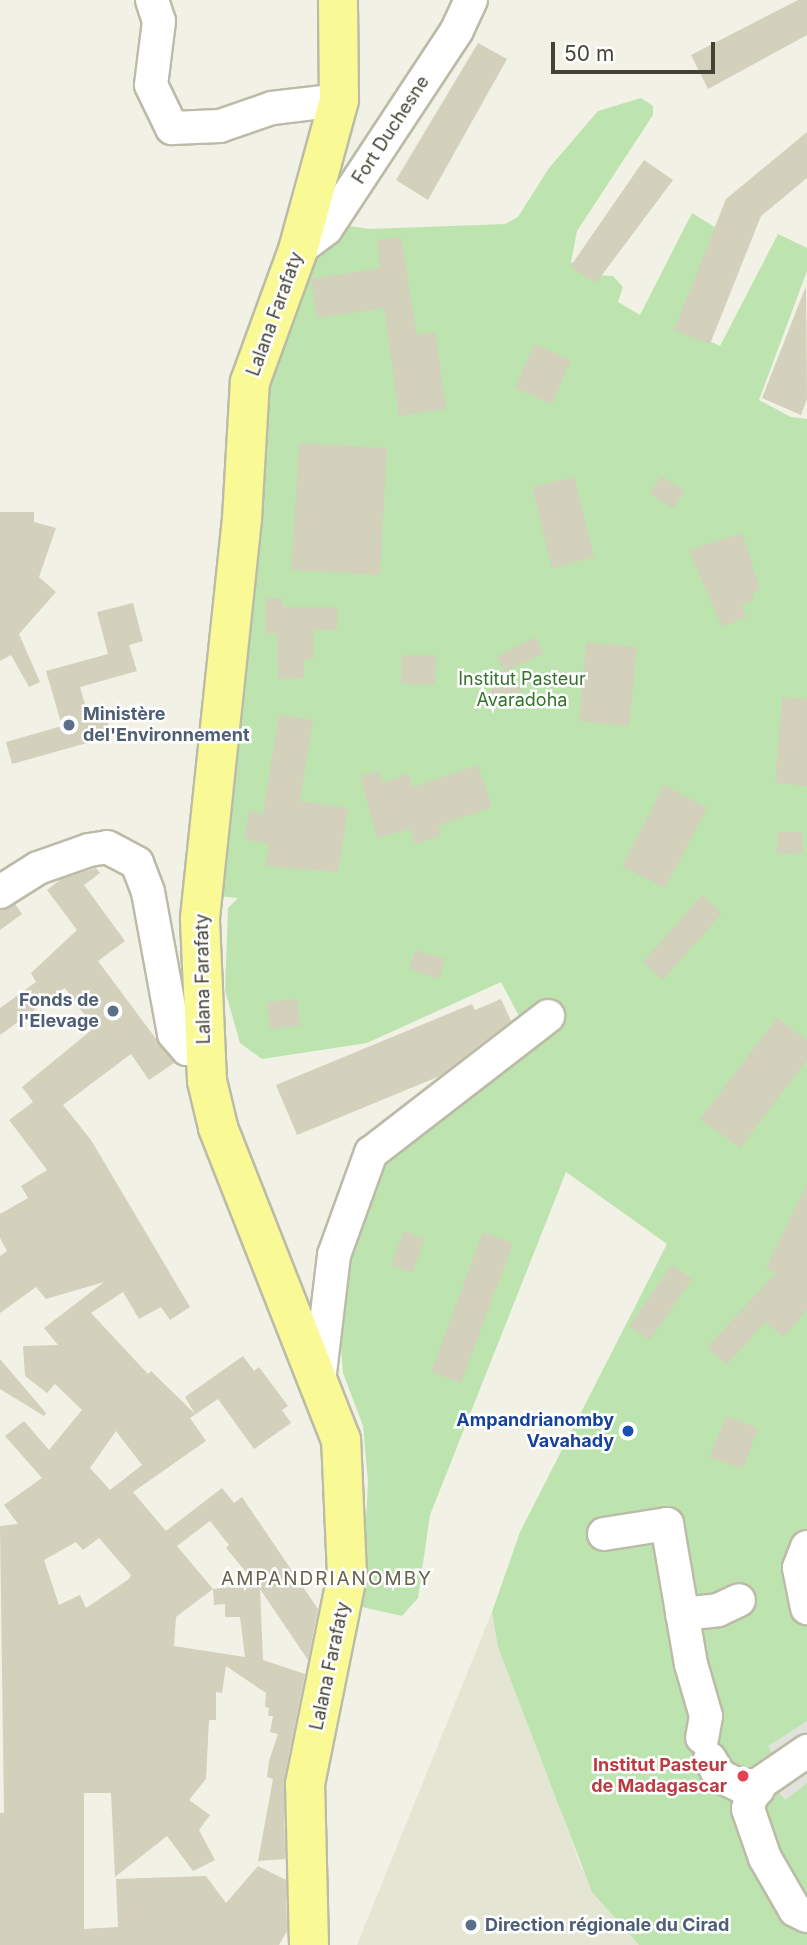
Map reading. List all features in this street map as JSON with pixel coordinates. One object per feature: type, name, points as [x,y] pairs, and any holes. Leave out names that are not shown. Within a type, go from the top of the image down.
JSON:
[{"type":"main road","name":"Lalana Farafaty","points":[[309,1945],[304,1784],[347,1575],[341,1440],[218,1127],[206,1081],[200,918],[242,519],[250,382],[298,250],[340,100],[338,0]]},
{"type":"street","points":[[152,0],[159,21],[151,85],[172,128],[220,126],[272,108],[340,100]]},
{"type":"street","name":"Fort Duchesne","points":[[298,250],[326,229],[457,30],[471,0]]},
{"type":"street","points":[[0,892],[38,868],[89,850],[107,847],[137,863],[148,892],[174,1034],[187,1049],[205,1048]]},
{"type":"street","points":[[319,1381],[334,1255],[371,1153],[548,1016]]},
{"type":"street","points":[[604,1534],[667,1524],[698,1699],[706,1716],[706,1749],[720,1776],[751,1790]]},
{"type":"street","points":[[807,1547],[799,1568],[807,1608]]},
{"type":"street","points":[[682,1614],[718,1610],[739,1600]]},
{"type":"street","points":[[807,1751],[751,1790],[748,1809],[765,1858],[795,1910],[807,1916]]},
{"type":"shaded area","points":[[492,1612],[581,1868],[650,1945],[357,1945]]},
{"type":"shaded area","points":[[807,1721],[807,1739],[775,1759],[768,1746]]},
{"type":"shaded area","points":[[807,1762],[807,1783],[785,1800],[775,1787]]},
{"type":"green space","name":"Institut Pasteur Avaradoha","points":[[641,98],[653,106],[653,115],[577,231],[571,262],[594,275],[613,276],[623,287],[618,302],[640,315],[692,213],[726,234],[684,329],[720,346],[778,234],[807,248],[807,271],[759,400],[791,417],[807,419],[807,1945],[639,1945],[592,1892],[498,1647],[492,1612],[520,1532],[667,1244],[566,1172],[430,1515],[418,1598],[402,1616],[362,1607],[368,1482],[363,1426],[343,1373],[336,1280],[383,1156],[534,1044],[501,982],[367,1043],[262,1059],[240,1043],[225,991],[228,908],[238,898],[208,895],[254,422],[302,264],[344,225],[369,229],[505,224],[518,217],[549,168],[598,111]]},
{"type":"building","points":[[798,0],[807,0],[807,35],[708,89],[691,55]]},
{"type":"building","points":[[478,43],[507,59],[428,200],[396,180]]},
{"type":"building","points":[[807,132],[807,178],[761,216],[710,344],[674,330],[726,199]]},
{"type":"building","points":[[644,160],[673,180],[596,283],[570,267]]},
{"type":"building","points":[[401,237],[417,335],[435,332],[446,409],[399,416],[384,308],[317,318],[311,279],[380,268],[377,240]]},
{"type":"building","points":[[806,286],[807,399],[801,415],[762,398]]},
{"type":"building","points":[[534,344],[571,360],[552,404],[515,388]]},
{"type":"building","points":[[299,443],[387,448],[380,575],[291,570]]},
{"type":"building","points":[[661,476],[685,491],[673,509],[650,493]]},
{"type":"building","points":[[574,477],[594,557],[552,568],[532,487]]},
{"type":"building","points":[[0,512],[34,512],[34,522],[56,528],[39,577],[56,592],[19,634],[40,682],[29,687],[11,655],[0,661]]},
{"type":"building","points":[[742,533],[760,589],[752,593],[755,599],[741,605],[746,617],[722,627],[689,550]]},
{"type":"building","points":[[266,598],[283,598],[283,607],[337,607],[337,630],[313,630],[313,659],[304,659],[304,678],[278,679],[277,633],[265,633]]},
{"type":"building","points":[[133,603],[143,641],[129,645],[137,671],[80,687],[89,719],[105,714],[112,736],[12,764],[6,742],[62,726],[46,671],[108,654],[97,612]]},
{"type":"building","points":[[536,637],[543,653],[505,672],[497,656]]},
{"type":"building","points":[[586,642],[637,647],[629,726],[579,721]]},
{"type":"building","points":[[401,655],[436,655],[435,685],[401,684]]},
{"type":"building","points":[[508,675],[523,690],[504,708],[489,692]]},
{"type":"building","points":[[782,697],[807,699],[807,786],[775,783]]},
{"type":"building","points":[[279,715],[313,720],[300,801],[348,808],[338,872],[265,866],[269,844],[244,839],[249,811],[263,814]]},
{"type":"building","points":[[478,765],[492,807],[438,826],[441,836],[415,844],[410,829],[377,838],[360,776],[378,771],[382,783],[408,773],[413,787]]},
{"type":"building","points":[[664,785],[707,808],[665,888],[622,866]]},
{"type":"building","points":[[777,832],[802,832],[803,853],[777,854]]},
{"type":"building","points":[[96,868],[100,873],[84,885],[125,941],[98,961],[174,1063],[149,1080],[131,1054],[63,1105],[91,1140],[190,1307],[170,1320],[161,1307],[139,1319],[123,1292],[91,1313],[148,1374],[151,1371],[195,1414],[185,1397],[243,1356],[254,1371],[259,1367],[288,1406],[282,1410],[291,1423],[254,1449],[218,1399],[190,1418],[206,1441],[133,1492],[166,1531],[222,1488],[234,1503],[242,1497],[318,1609],[308,1660],[260,1589],[263,1660],[305,1674],[284,1780],[285,1859],[258,1861],[273,1779],[267,1777],[269,1761],[278,1734],[270,1732],[273,1716],[268,1716],[269,1708],[265,1707],[266,1693],[226,1666],[222,1693],[216,1692],[216,1720],[209,1720],[206,1779],[189,1800],[210,1815],[199,1830],[215,1860],[193,1871],[167,1836],[115,1877],[111,1793],[84,1793],[84,1929],[118,1927],[116,1879],[206,1876],[226,1903],[258,1866],[286,1880],[287,1931],[279,1945],[0,1945],[0,1813],[4,1813],[0,1526],[18,1524],[4,1505],[42,1478],[5,1436],[24,1421],[49,1450],[82,1410],[55,1384],[47,1393],[25,1376],[23,1346],[58,1345],[44,1328],[104,1282],[46,1299],[36,1287],[0,1313],[0,1256],[7,1251],[0,1238],[0,1214],[28,1198],[21,1186],[47,1170],[9,1120],[33,1102],[22,1087],[94,1028],[65,988],[0,1035],[0,1008],[36,982],[31,973],[77,930],[47,890],[61,879]],"holes":[[[116,1431],[142,1465],[110,1490],[90,1468]],[[210,1521],[229,1545],[226,1548],[256,1584],[213,1589],[177,1546]],[[99,1538],[131,1575],[86,1608],[80,1595],[59,1605],[44,1560],[76,1542],[83,1550]],[[213,1589],[214,1605],[225,1604],[225,1617],[240,1617],[245,1657],[174,1646],[176,1617]]]},
{"type":"building","points":[[702,895],[722,913],[663,980],[643,962]]},
{"type":"building","points":[[15,904],[22,914],[0,930],[0,910]]},
{"type":"building","points":[[415,950],[445,959],[439,979],[409,969]]},
{"type":"building","points":[[297,999],[300,1026],[270,1029],[267,1002]]},
{"type":"building","points":[[501,999],[511,1021],[440,1076],[297,1135],[276,1085],[472,1004],[475,1010]]},
{"type":"building","points":[[777,1018],[807,1040],[807,1060],[740,1148],[700,1119]]},
{"type":"building","points":[[807,1183],[807,1309],[784,1337],[765,1322],[727,1365],[707,1347],[776,1273],[766,1268]]},
{"type":"building","points":[[404,1231],[425,1239],[412,1273],[391,1265]]},
{"type":"building","points":[[483,1232],[513,1243],[461,1383],[431,1372]]},
{"type":"building","points":[[672,1265],[692,1279],[650,1340],[629,1326]]},
{"type":"building","points":[[0,1359],[46,1413],[44,1416],[0,1389]]},
{"type":"building","points":[[726,1416],[758,1428],[743,1469],[710,1457]]},
{"type":"place","name":"Ministère del'Environnement","points":[[69,725]]},
{"type":"place","name":"Fonds de l'Elevage","points":[[113,1011]]},
{"type":"place","name":"Ampandrianomby Vavahady","points":[[628,1431]]},
{"type":"place","name":"Institut Pasteur de Madagascar","points":[[743,1776]]},
{"type":"place","name":"Direction régionale du Cirad","points":[[471,1925]]},
{"type":"district","name":"AMPANDRIANOMBY","points":[[327,1579]]}]
